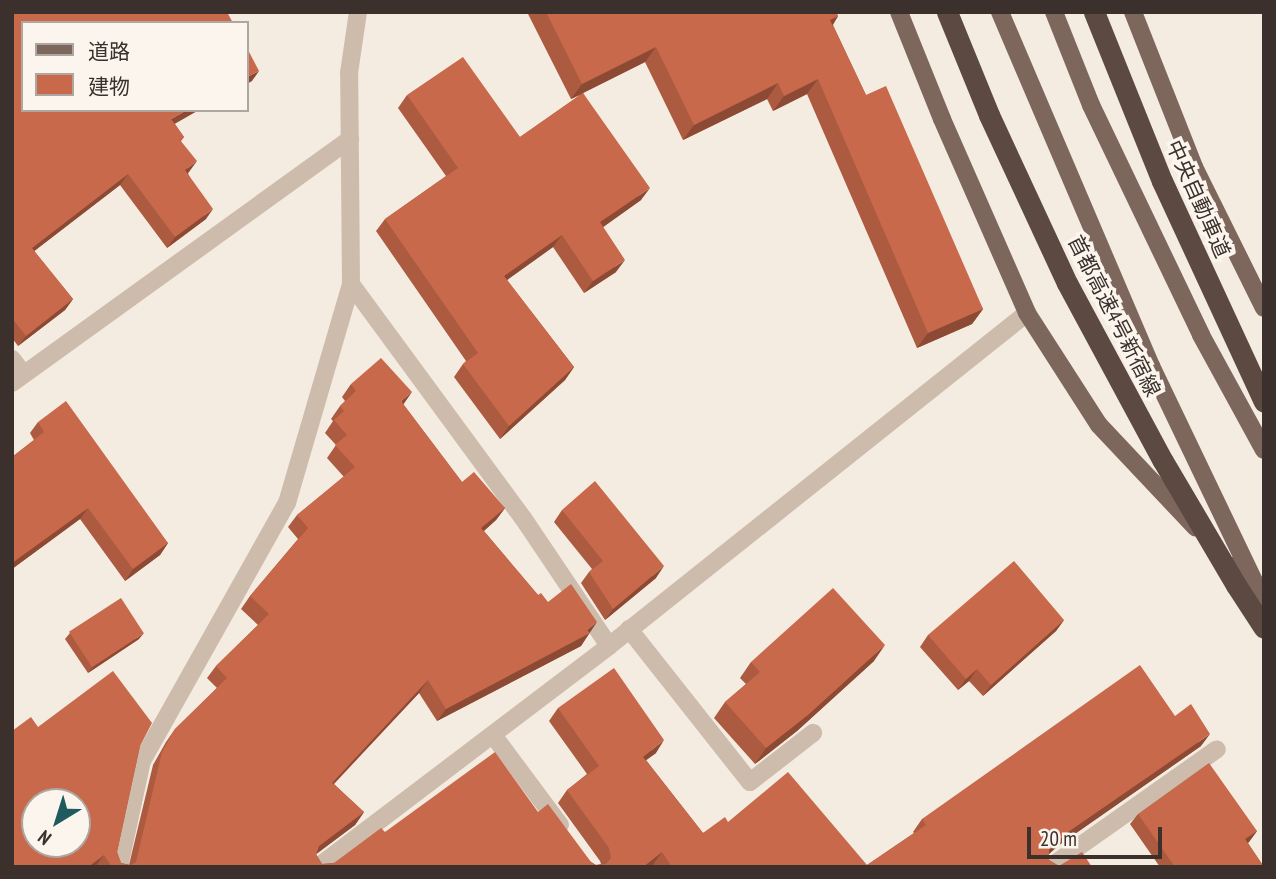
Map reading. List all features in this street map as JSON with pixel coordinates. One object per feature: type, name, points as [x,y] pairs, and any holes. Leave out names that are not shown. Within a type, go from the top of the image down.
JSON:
[{"type":"highway","name":"首都高速4号新宿線","points":[[947,12],[989,115],[1067,283],[1163,461],[1264,628]]},
{"type":"highway","name":"中央自動車道","points":[[1094,12],[1162,181],[1264,402]]},
{"type":"main road","points":[[899,12],[942,119],[1027,313],[1099,425],[1263,601]]},
{"type":"main road","points":[[1000,12],[1151,366],[1263,601]]},
{"type":"main road","points":[[1054,12],[1091,105],[1201,335],[1264,450]]},
{"type":"main road","points":[[1133,12],[1194,167],[1262,301]]},
{"type":"street","points":[[119,867],[142,761],[287,503],[351,284],[349,73],[358,12]]},
{"type":"street","points":[[16,371],[351,139]]},
{"type":"street","points":[[351,284],[523,518],[609,646]]},
{"type":"street","points":[[318,867],[609,646],[1027,313]]},
{"type":"street","points":[[629,629],[750,782],[813,733]]},
{"type":"street","points":[[493,735],[575,845]]},
{"type":"street","points":[[1049,867],[1217,749]]},
{"type":"building","points":[[12,12],[227,12],[232,21],[21,21],[21,112],[183,112],[171,119],[184,137],[180,140],[197,161],[185,170],[213,209],[175,237],[128,174],[32,248],[73,299],[26,336],[12,318]]},
{"type":"building","points":[[546,12],[836,12],[838,16],[830,20],[866,95],[886,86],[983,309],[928,333],[818,79],[784,96],[778,83],[694,125],[656,47],[582,84]]},
{"type":"building","points":[[248,50],[259,71],[248,76]]},
{"type":"building","points":[[463,57],[520,137],[583,93],[650,188],[600,222],[625,260],[593,281],[562,235],[504,276],[574,367],[509,426],[463,364],[478,353],[385,219],[458,168],[407,95]]},
{"type":"building","points":[[381,358],[412,392],[401,401],[462,482],[474,472],[505,508],[481,528],[538,595],[541,593],[548,602],[571,584],[597,622],[587,630],[590,633],[446,709],[428,680],[332,783],[364,812],[319,846],[316,855],[322,864],[334,863],[381,828],[385,832],[495,752],[538,812],[548,804],[591,862],[596,865],[606,864],[611,858],[609,848],[567,790],[599,766],[558,708],[614,668],[664,740],[643,757],[703,833],[725,817],[728,822],[788,772],[867,865],[926,825],[922,819],[1140,665],[1175,716],[1191,704],[1210,734],[1068,832],[1049,849],[1049,860],[1059,866],[1082,852],[1092,867],[672,867],[662,852],[643,867],[112,867],[104,855],[88,867],[12,867],[12,731],[31,717],[38,727],[113,671],[152,723],[140,746],[117,852],[121,863],[131,865],[136,862],[162,752],[175,729],[227,678],[216,666],[269,614],[250,596],[308,528],[297,515],[355,467],[335,445],[347,435],[334,420],[344,411],[340,406],[356,391],[351,384]]},
{"type":"building","points":[[66,401],[168,543],[133,569],[88,508],[12,563],[12,457],[44,432],[38,422]]},
{"type":"building","points":[[595,481],[664,566],[613,609],[589,572],[603,561],[562,510]]},
{"type":"building","points":[[1014,561],[1064,620],[991,685],[977,669],[966,679],[928,635]]},
{"type":"building","points":[[833,588],[885,645],[808,715],[766,748],[725,702],[760,672],[751,662]]},
{"type":"building","points":[[121,598],[144,633],[92,667],[69,632]]},
{"type":"building","points":[[1209,763],[1257,831],[1245,839],[1264,867],[1175,867],[1138,814]]}]
